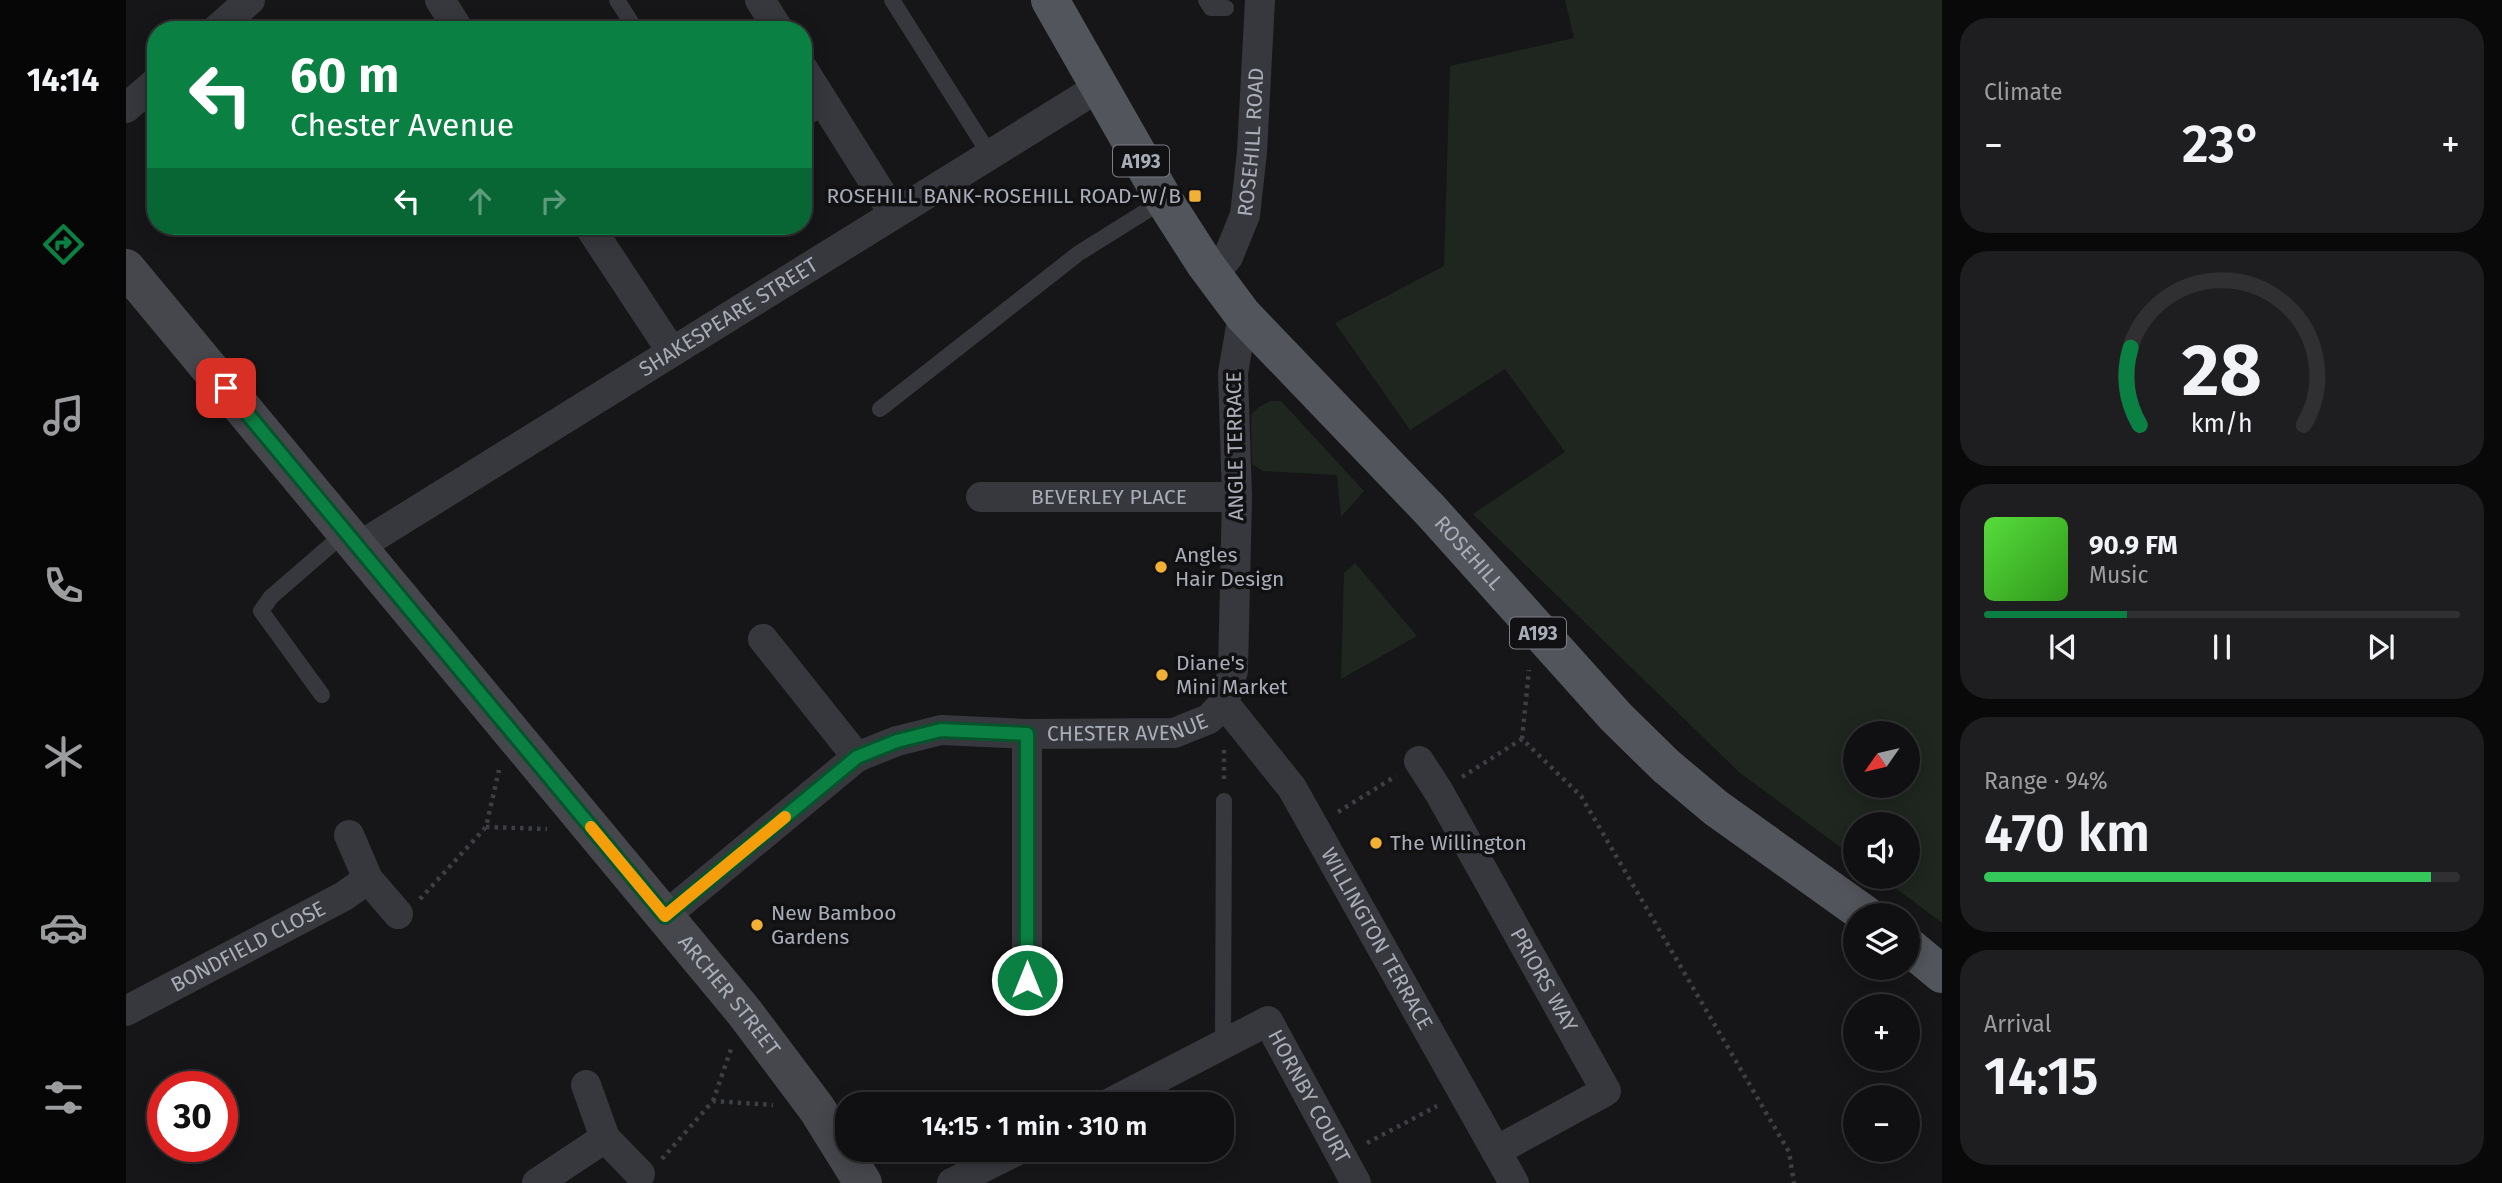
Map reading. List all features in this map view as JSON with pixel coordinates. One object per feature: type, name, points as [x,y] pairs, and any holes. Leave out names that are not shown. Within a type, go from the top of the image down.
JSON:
[{"type":"main road","name":"A193","points":[[1051,0],[1164,200],[1243,315]]},
{"type":"main road","name":"ARCHER STREET","points":[[126,268],[745,1013],[817,1109],[863,1183]]},
{"type":"main road","name":"ROSEHILL","points":[[1243,315],[1432,512],[1616,718],[1686,783],[1761,842],[1849,903]]},
{"type":"main road","points":[[1920,956],[1942,974]]},
{"type":"street","points":[[226,21],[250,0]]},
{"type":"street","points":[[440,0],[454,21]]},
{"type":"street","points":[[760,0],[773,21]]},
{"type":"street","name":"ROSEHILL ROAD","points":[[1213,275],[1228,257],[1245,215],[1252,152],[1261,0]]},
{"type":"street","name":"SHAKESPEARE STREET","points":[[352,540],[672,352],[1099,87]]},
{"type":"street","points":[[126,108],[147,90]]},
{"type":"street","points":[[815,113],[894,215]]},
{"type":"street","points":[[595,235],[672,352]]},
{"type":"street","name":"ANGLE TERRACE","points":[[1224,703],[1233,671],[1237,497],[1233,373],[1243,315]]},
{"type":"street","name":"BEVERLEY PLACE","points":[[981,497],[1237,497]]},
{"type":"street","points":[[763,639],[857,757]]},
{"type":"street","name":"CHESTER AVENUE","points":[[665,916],[857,757],[897,741],[941,730],[1027,734],[1174,733],[1209,719],[1224,703]]},
{"type":"street","name":"WILLINGTON TERRACE","points":[[1224,703],[1292,788],[1514,1183]]},
{"type":"street","points":[[1027,734],[1027,980]]},
{"type":"street","name":"PRIORS WAY","points":[[1419,761],[1439,792],[1606,1091],[1496,1151]]},
{"type":"street","points":[[349,835],[368,879],[398,914]]},
{"type":"street","name":"BONDFIELD CLOSE","points":[[126,1011],[344,896],[368,879]]},
{"type":"street","name":"HORNBY COURT","points":[[1131,1092],[1268,1021],[1356,1183]]},
{"type":"street","points":[[586,1085],[605,1138],[649,1168]]},
{"type":"street","points":[[537,1183],[605,1138]]},
{"type":"street","points":[[953,1183],[994,1162]]},
{"type":"lane","points":[[617,0],[630,21]]},
{"type":"lane","points":[[892,0],[990,155]]},
{"type":"lane","points":[[1206,0],[1211,8],[1226,8]]},
{"type":"lane","points":[[880,409],[1079,253],[1164,200]]},
{"type":"lane","points":[[322,695],[261,611],[271,597],[352,540]]},
{"type":"lane","points":[[1223,1045],[1224,801]]},
{"type":"path","points":[[1522,739],[1534,628]]},
{"type":"path","points":[[509,729],[485,827],[594,830]]},
{"type":"path","points":[[1439,792],[1522,739]]},
{"type":"path","points":[[1522,739],[1581,796],[1789,1152],[1794,1183]]},
{"type":"path","points":[[1314,827],[1419,761]]},
{"type":"path","points":[[649,1168],[713,1101],[745,1013]]},
{"type":"path","points":[[1342,1156],[1463,1093]]},
{"type":"path","points":[[713,1101],[817,1109]]},
{"type":"shaded area","points":[[1565,0],[1942,0],[1942,923],[1920,906],[1920,903],[1915,903],[1897,889],[1920,889],[1920,812],[1843,812],[1843,849],[1740,773],[1473,514],[1565,452],[1505,369],[1410,430],[1335,323],[1444,266],[1450,66],[1574,38]]},
{"type":"shaded area","points":[[1271,401],[1281,401],[1364,491],[1341,517],[1337,475],[1263,471],[1252,464],[1251,415]]},
{"type":"shaded area","points":[[1355,563],[1417,636],[1341,679],[1344,573]]},
{"type":"slow traffic","points":[[591,827],[665,916],[785,817]]},
{"type":"place","name":"ROSEHILL BANK-ROSEHILL ROAD-W/B","points":[[1195,196]]},
{"type":"place","name":"Angles Hair Design","points":[[1161,567]]},
{"type":"place","name":"Diane's Mini Market","points":[[1162,675]]},
{"type":"place","name":"The Willington","points":[[1376,843]]},
{"type":"place","name":"New Bamboo Gardens","points":[[757,925]]},
{"type":"route","points":[[226,388],[665,916],[857,757],[897,741],[941,730],[1027,734],[1027,980]]}]
